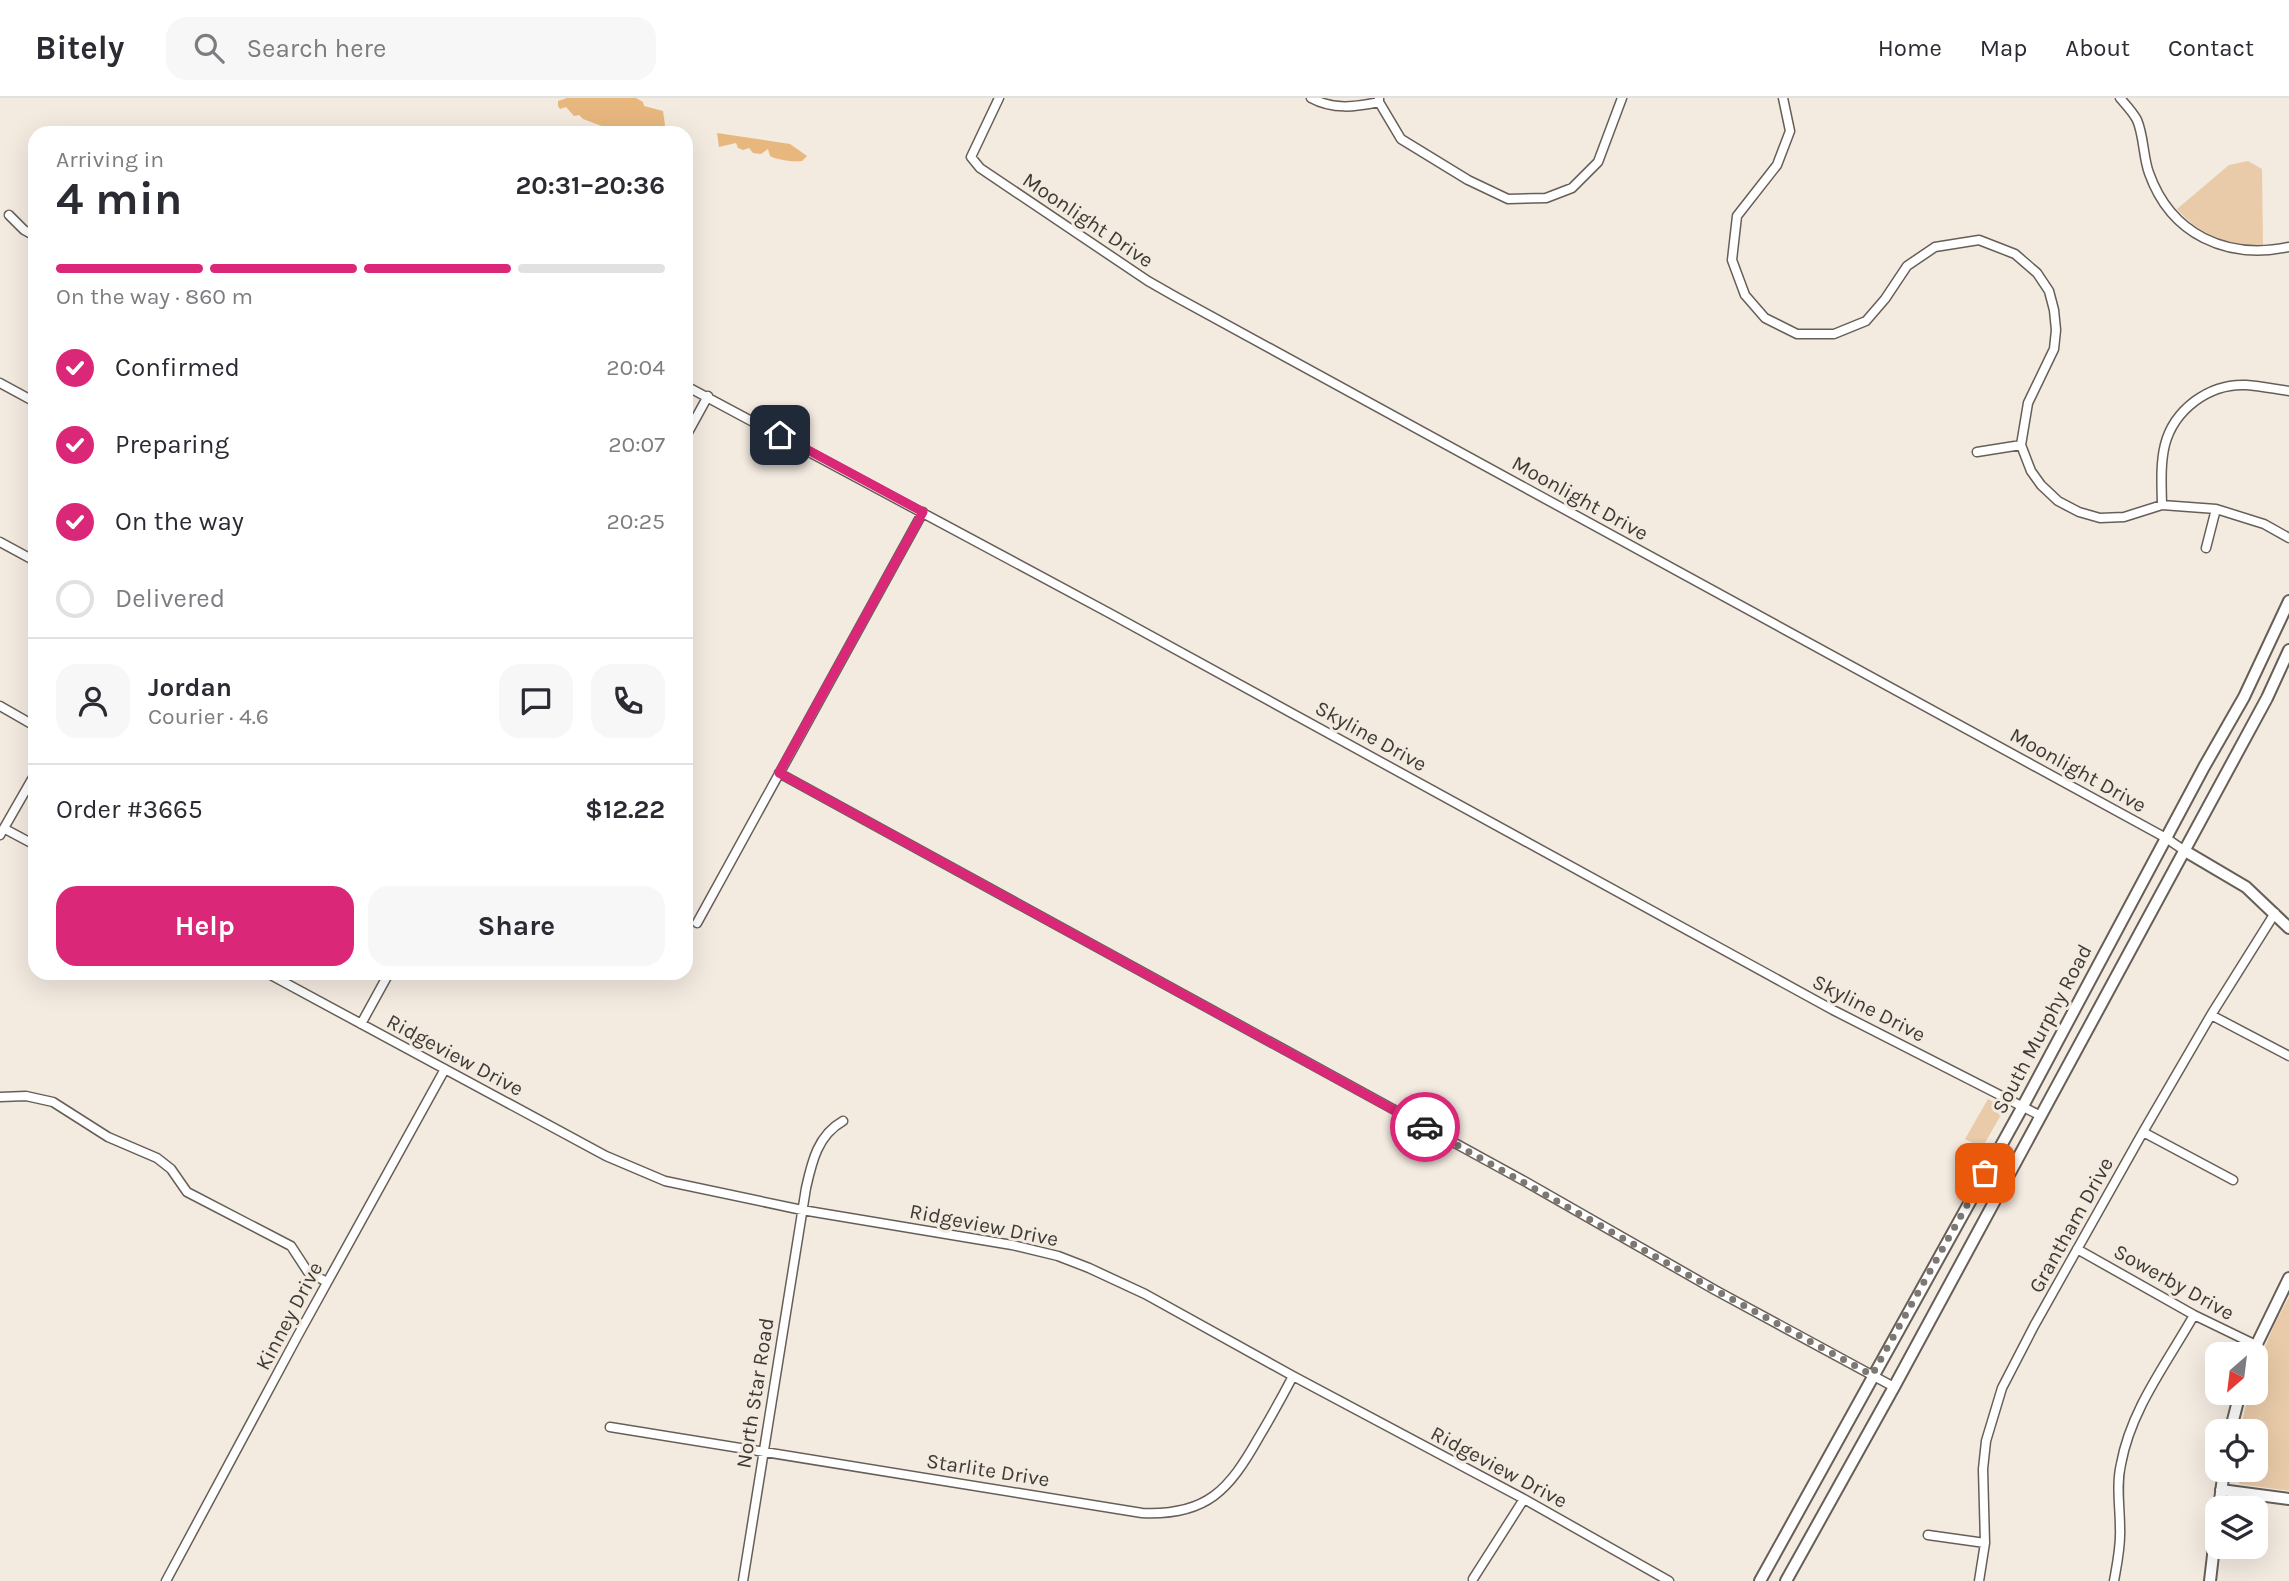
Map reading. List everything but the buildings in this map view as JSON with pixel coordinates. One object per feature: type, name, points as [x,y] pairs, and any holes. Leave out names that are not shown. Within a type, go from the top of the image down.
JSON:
[{"type":"main road","name":"South Murphy Road","points":[[1760,1581],[2023,1106],[2244,696],[2289,601]]},
{"type":"main road","name":"South Murphy Road","points":[[1786,1581],[2185,850],[2267,698],[2289,650]]},
{"type":"main road","points":[[2185,850],[2246,887],[2289,928]]},
{"type":"main road","points":[[2258,1342],[2289,1278]]},
{"type":"main road","points":[[2220,1496],[2222,1482]]},
{"type":"main road","points":[[2221,1490],[2289,1499]]},
{"type":"main road","points":[[2210,1581],[2213,1559]]},
{"type":"street","name":"Moonlight Drive","points":[[999,98],[971,157],[980,168],[1176,297],[2185,850]]},
{"type":"street","points":[[1311,98],[1324,106],[1355,107],[1379,100],[1401,139],[1468,180],[1508,199],[1546,198],[1572,188],[1598,162],[1622,98]]},
{"type":"street","points":[[1783,98],[1790,131],[1777,164],[1737,216],[1732,260],[1745,295],[1765,318],[1797,334],[1834,334],[1866,321],[1907,267],[1935,247],[1979,240],[2015,254],[2037,273],[2049,290],[2054,310],[2054,349],[2028,403],[2021,445],[2031,471],[2041,485],[2058,501],[2079,512],[2100,518],[2123,517],[2162,505],[2216,509],[2264,524],[2289,538]]},
{"type":"street","points":[[2120,98],[2137,121],[2149,173],[2174,216],[2194,234],[2226,247],[2249,251],[2289,247]]},
{"type":"street","points":[[9,215],[28,232]]},
{"type":"street","points":[[0,383],[28,398]]},
{"type":"street","points":[[2162,505],[2164,444],[2171,425],[2185,408],[2204,394],[2220,387],[2244,385],[2289,391]]},
{"type":"street","name":"Skyline Drive","points":[[693,389],[923,512],[1833,1010],[2041,1116]]},
{"type":"street","points":[[693,423],[708,396]]},
{"type":"street","points":[[1977,452],[2021,445]]},
{"type":"street","points":[[2206,548],[2216,509]]},
{"type":"street","points":[[697,923],[923,512]]},
{"type":"street","points":[[0,542],[28,557]]},
{"type":"street","points":[[0,706],[28,722]]},
{"type":"street","points":[[779,773],[1894,1387]]},
{"type":"street","points":[[28,787],[3,832],[28,842]]},
{"type":"street","name":"Grantham Drive","points":[[1979,1581],[1984,1543],[1983,1466],[1986,1441],[1992,1414],[2017,1357],[2143,1132],[2211,1015],[2275,913]]},
{"type":"street","name":"Ridgeview Drive","points":[[280,980],[606,1156],[665,1181],[803,1210],[1012,1245],[1058,1256],[1089,1268],[1145,1294],[1670,1581]]},
{"type":"street","points":[[361,1024],[385,980]]},
{"type":"street","points":[[2211,1015],[2289,1056]]},
{"type":"street","name":"Kinney Drive","points":[[166,1581],[445,1069]]},
{"type":"street","points":[[0,1097],[26,1096],[53,1102],[108,1137],[157,1158],[171,1169],[187,1192],[291,1246],[308,1272],[327,1282]]},
{"type":"street","name":"North Star Road","points":[[743,1581],[810,1170],[821,1140],[827,1132],[843,1121]]},
{"type":"street","points":[[2143,1132],[2233,1180]]},
{"type":"street","name":"Sowerby Drive","points":[[2077,1249],[2240,1342]]},
{"type":"street","points":[[2114,1581],[2120,1531],[2120,1465],[2126,1444],[2135,1419],[2194,1315]]},
{"type":"street","name":"Starlite Drive","points":[[610,1427],[1142,1513],[1163,1514],[1198,1505],[1232,1482],[1293,1376]]},
{"type":"street","points":[[1473,1579],[1524,1499]]},
{"type":"street","points":[[1928,1535],[1984,1543]]},
{"type":"shaded area","points":[[567,98],[636,98],[643,102],[644,106],[663,111],[665,125],[602,126],[579,115],[574,116],[566,107],[560,109],[558,101]]},
{"type":"shaded area","points":[[717,133],[790,144],[807,156],[802,161],[790,161],[770,156],[768,149],[761,154],[753,153],[749,148],[738,148],[736,143],[719,147]]},
{"type":"shaded area","points":[[2248,161],[2262,169],[2263,245],[2226,241],[2216,237],[2195,226],[2177,209],[2229,165]]},
{"type":"shaded area","points":[[1988,1099],[2005,1108],[1982,1148],[1965,1139]]},
{"type":"shaded area","points":[[2289,1297],[2289,1491],[2238,1482],[2268,1482],[2268,1419],[2243,1419],[2246,1405],[2268,1405],[2267,1342]]},
{"type":"way so far","points":[[1425,1127],[1872,1375],[1985,1173]]},
{"type":"route","points":[[780,435],[923,512],[779,773],[1425,1127]]}]
